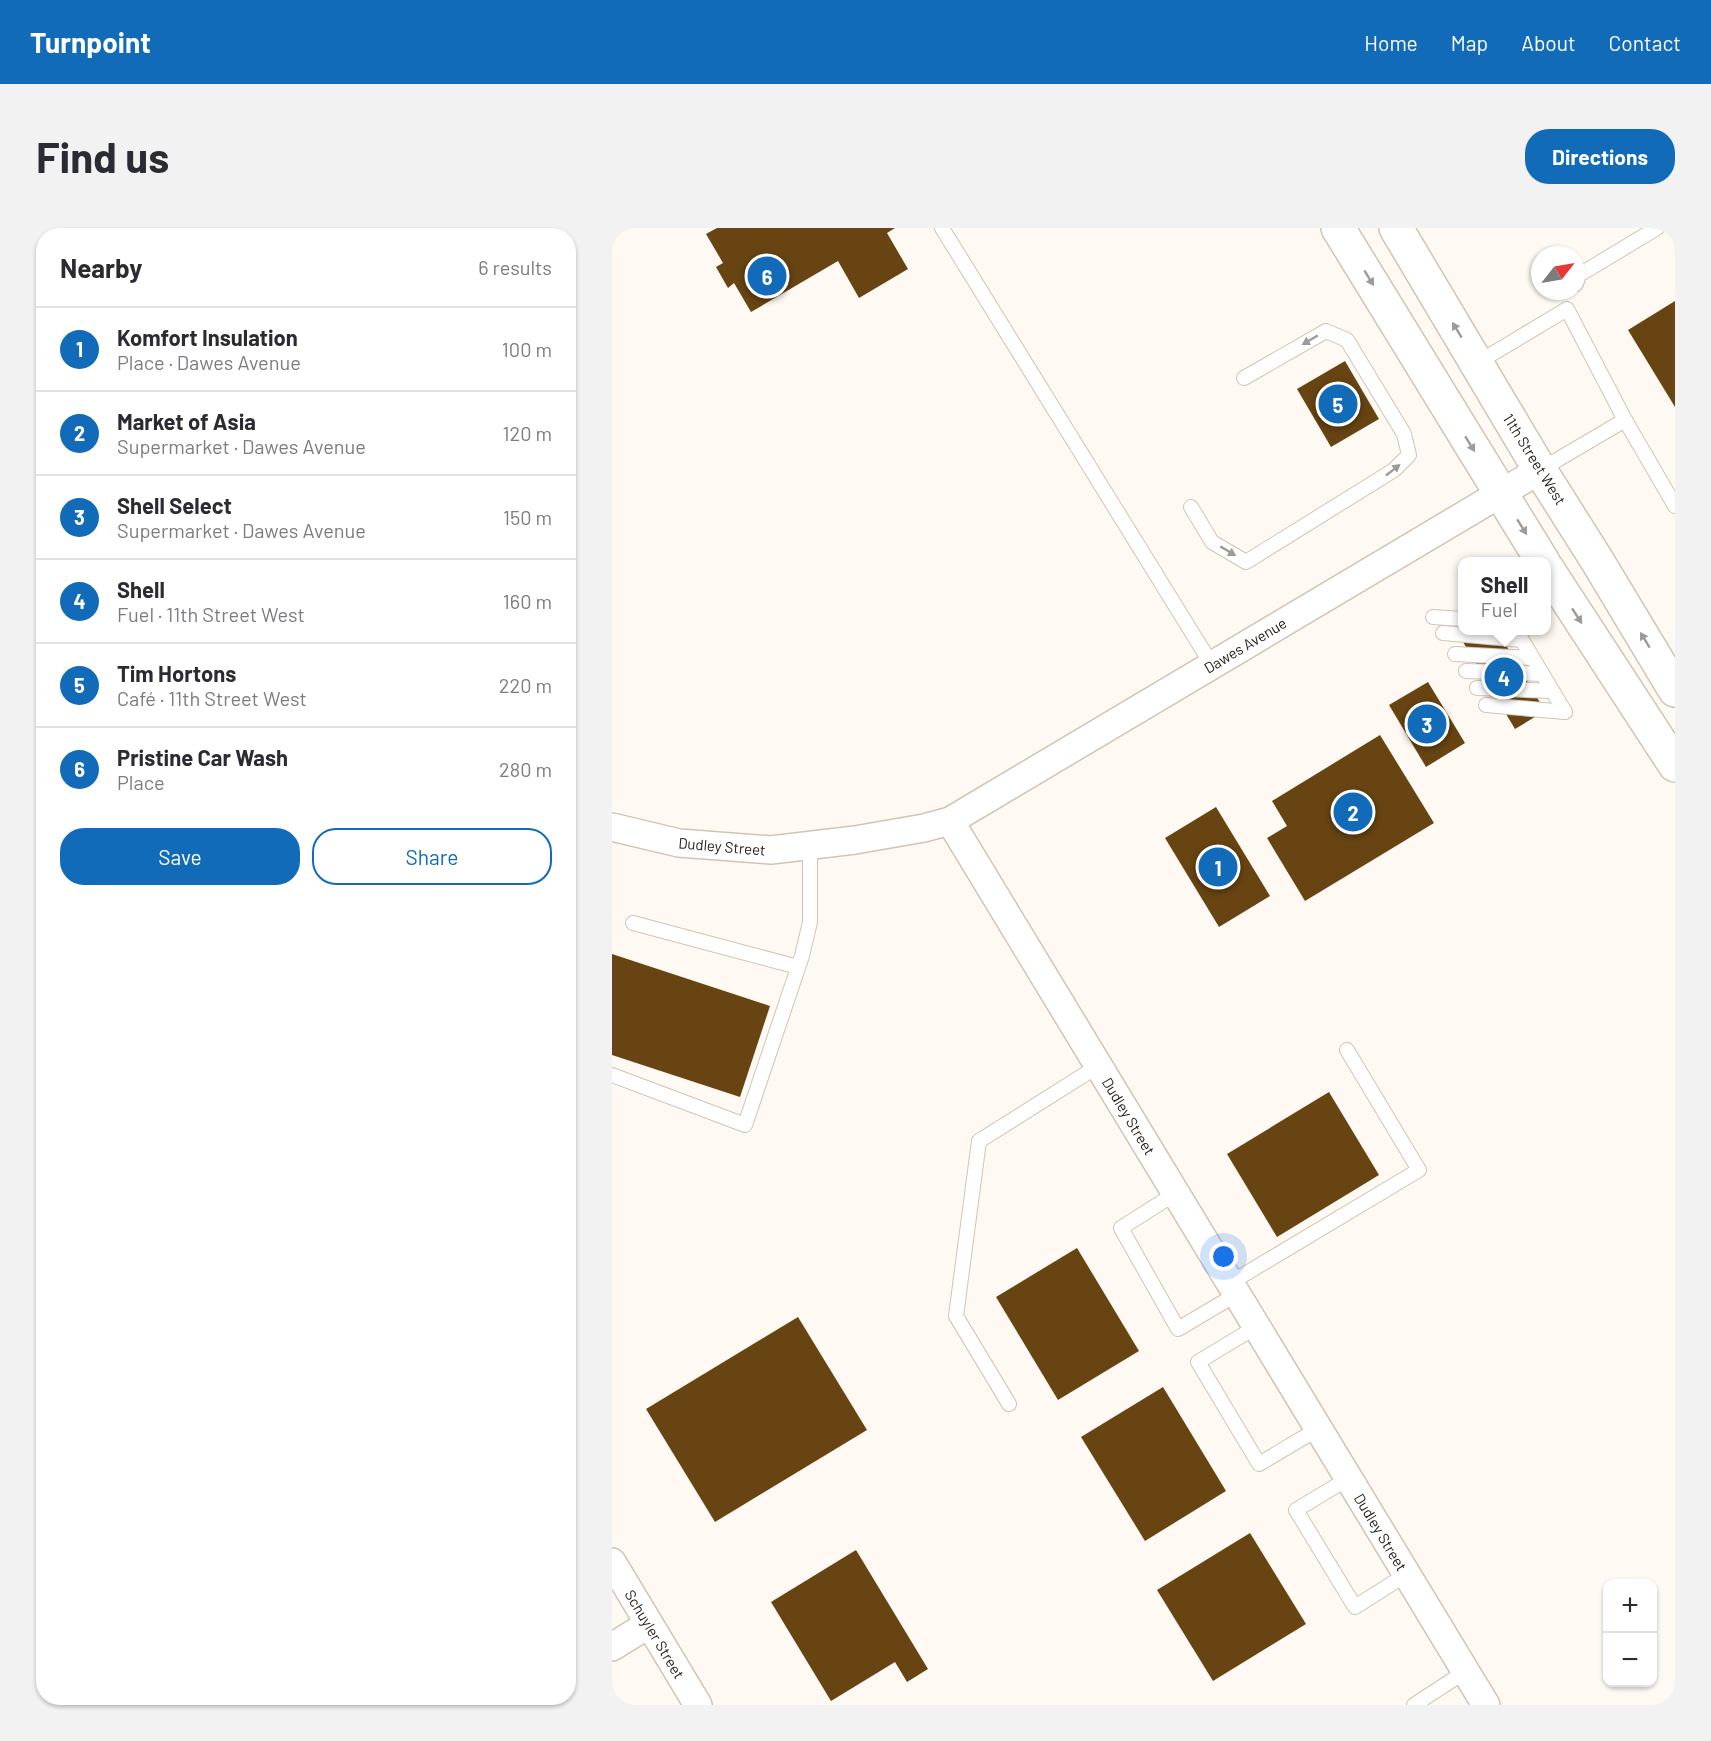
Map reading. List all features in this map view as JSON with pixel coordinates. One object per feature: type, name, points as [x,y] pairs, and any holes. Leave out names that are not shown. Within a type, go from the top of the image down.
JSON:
[{"type":"main road","points":[[1338,228],[1540,557]]},
{"type":"main road","name":"11th Street West","points":[[1396,228],[1540,470],[1675,690]]},
{"type":"main road","points":[[1551,575],[1675,765]]},
{"type":"street","name":"Dawes Avenue","points":[[950,821],[1540,470]]},
{"type":"street","name":"Dudley Street","points":[[612,827],[679,843],[771,850],[855,840],[950,821],[1486,1705]]},
{"type":"street","name":"Schuyler Street","points":[[612,1562],[698,1705]]},
{"type":"street","points":[[612,1647],[649,1624]]},
{"type":"lane","points":[[942,228],[1212,665]]},
{"type":"lane","points":[[1585,271],[1657,228]]},
{"type":"lane","points":[[1477,363],[1567,309],[1570,300]]},
{"type":"lane","points":[[1567,309],[1625,420],[1671,490],[1675,506]]},
{"type":"lane","points":[[1191,507],[1212,542],[1246,562],[1394,470],[1409,455],[1404,434],[1347,340],[1326,331],[1244,378]]},
{"type":"lane","points":[[1540,470],[1625,420]]},
{"type":"lane","points":[[1433,617],[1458,619]]},
{"type":"lane","points":[[1443,633],[1458,633]]},
{"type":"lane","points":[[1486,705],[1565,712],[1519,635]]},
{"type":"lane","points":[[1455,654],[1532,658]]},
{"type":"lane","points":[[1466,671],[1542,674]]},
{"type":"lane","points":[[1477,688],[1552,691]]},
{"type":"lane","points":[[612,1076],[746,1125],[798,967],[810,922],[810,845]]},
{"type":"lane","points":[[633,923],[798,967]]},
{"type":"lane","points":[[1176,1193],[1121,1228],[1178,1329],[1233,1288],[1419,1170],[1347,1050]]},
{"type":"lane","points":[[1009,1404],[956,1316],[979,1141],[1098,1066]]},
{"type":"lane","points":[[1256,1327],[1198,1362],[1259,1464],[1318,1429]]},
{"type":"lane","points":[[1349,1478],[1296,1510],[1355,1607],[1407,1574]]},
{"type":"lane","points":[[1414,1705],[1466,1671]]},
{"type":"building","points":[[717,228],[895,228],[887,233],[908,269],[859,298],[838,261],[751,312],[734,283],[728,288],[716,267],[723,263],[706,234]]},
{"type":"building","points":[[1675,301],[1675,407],[1628,330]]},
{"type":"building","points":[[1345,361],[1379,419],[1331,447],[1297,389]]},
{"type":"building","points":[[1474,635],[1500,635],[1545,711],[1515,729],[1463,642]]},
{"type":"building","points":[[1428,682],[1465,743],[1426,767],[1389,705]]},
{"type":"building","points":[[1380,735],[1434,823],[1305,901],[1267,838],[1287,826],[1272,801]]},
{"type":"building","points":[[1216,807],[1270,896],[1219,927],[1165,838]]},
{"type":"building","points":[[612,954],[770,1006],[740,1097],[612,1055]]},
{"type":"building","points":[[1329,1092],[1379,1175],[1277,1237],[1227,1154]]},
{"type":"building","points":[[1077,1248],[1139,1351],[1058,1400],[996,1297]]},
{"type":"building","points":[[798,1317],[867,1430],[715,1522],[646,1409]]},
{"type":"building","points":[[1163,1387],[1226,1491],[1145,1541],[1081,1437]]},
{"type":"building","points":[[1250,1533],[1306,1624],[1213,1681],[1157,1590]]},
{"type":"building","points":[[856,1550],[928,1669],[907,1682],[895,1662],[831,1701],[771,1602]]},
{"type":"place","name":"Pristine Car Wash","points":[[767,276]]},
{"type":"place","name":"Tim Hortons","points":[[1338,404]]},
{"type":"place","name":"Shell","points":[[1504,677]]},
{"type":"place","name":"Shell Select","points":[[1427,724]]},
{"type":"place","name":"Market of Asia","points":[[1353,812]]},
{"type":"place","name":"Komfort Insulation","points":[[1218,867]]}]
